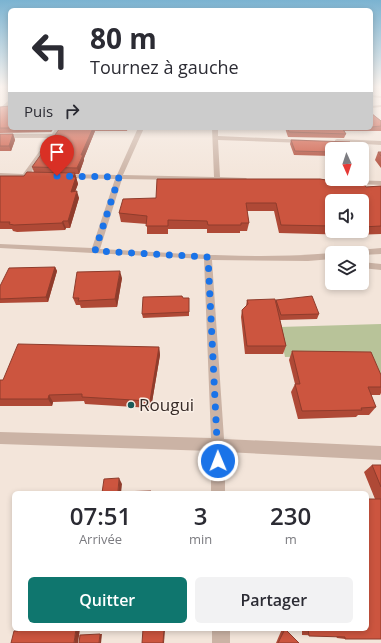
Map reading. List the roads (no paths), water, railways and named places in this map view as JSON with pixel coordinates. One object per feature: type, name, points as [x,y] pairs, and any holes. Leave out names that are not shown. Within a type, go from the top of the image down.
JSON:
[{"type":"street","points":[[25,176],[58,130]]},
{"type":"street","points":[[95,251],[119,177],[140,130]]},
{"type":"street","points":[[215,130],[216,179]]},
{"type":"street","points":[[0,136],[54,136]]},
{"type":"street","points":[[216,138],[310,141]]},
{"type":"street","points":[[334,141],[381,143]]},
{"type":"street","points":[[0,175],[49,176]]},
{"type":"street","points":[[57,176],[248,180]]},
{"type":"street","points":[[310,181],[381,183]]},
{"type":"street","points":[[0,246],[208,257],[308,258],[325,257]]},
{"type":"street","points":[[369,252],[381,251]]},
{"type":"street","points":[[208,257],[218,445],[218,491]]},
{"type":"street","points":[[308,258],[325,260]]},
{"type":"street","points":[[369,266],[381,267]]},
{"type":"street","points":[[0,438],[218,445],[381,453]]},
{"type":"street","points":[[221,631],[221,643]]},
{"type":"place","name":"Rougui","points":[[131,405]]}]
